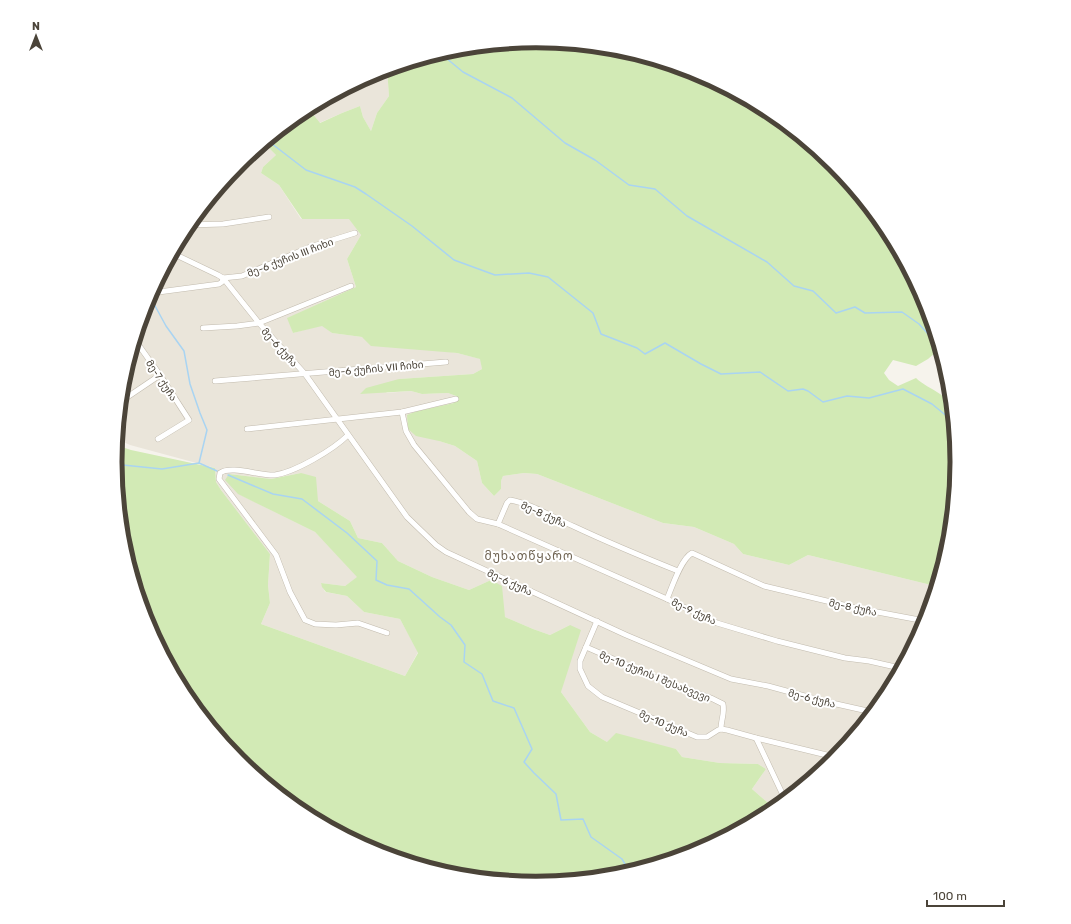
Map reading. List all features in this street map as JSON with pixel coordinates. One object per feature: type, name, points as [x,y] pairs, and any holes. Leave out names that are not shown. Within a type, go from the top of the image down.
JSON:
[{"type":"street","points":[[196,225],[223,224],[269,218]]},
{"type":"street","name":"მე-6 ქუჩის III ჩიხი","points":[[223,278],[242,276],[310,247],[355,233]]},
{"type":"street","name":"მე-6 ქუჩა","points":[[177,255],[223,278],[259,323],[305,374],[407,517],[436,545],[446,552],[648,645],[731,678],[768,686],[823,702],[866,711]]},
{"type":"street","points":[[158,292],[219,284],[222,282],[223,278]]},
{"type":"street","points":[[203,328],[259,323],[351,286]]},
{"type":"street","name":"მე-7 ქუჩა","points":[[139,345],[189,420],[158,439]]},
{"type":"street","name":"მე-6 ქუჩის VII ჩიხი","points":[[215,381],[446,362]]},
{"type":"street","points":[[127,398],[160,375]]},
{"type":"street","points":[[247,429],[402,412],[456,399]]},
{"type":"street","points":[[402,412],[406,431],[414,445],[469,512],[477,519],[498,524]]},
{"type":"street","points":[[348,436],[341,443],[315,459],[287,472],[273,475],[223,470],[220,473],[219,479],[276,555],[290,592],[305,620],[316,624],[336,625],[358,623],[387,633]]},
{"type":"street","name":"მე-8 ქუჩა","points":[[498,524],[507,503],[510,500],[515,501],[612,544],[678,571]]},
{"type":"street","name":"მე-9 ქუჩა","points":[[498,524],[717,622],[777,641],[845,658],[870,661],[895,667]]},
{"type":"street","name":"მე-8 ქუჩა","points":[[667,599],[678,571],[692,553],[764,586],[856,608],[918,620]]},
{"type":"street","name":"მე-10 ქუჩა","points":[[597,622],[580,661],[580,669],[588,686],[602,697],[697,737],[707,737],[721,729]]},
{"type":"street","name":"მე-10 ქუჩის I შესახვევი","points":[[586,647],[657,678],[704,695],[723,704],[725,710],[721,721],[721,729]]},
{"type":"street","points":[[721,729],[828,755]]},
{"type":"street","points":[[756,738],[782,793]]},
{"type":"shaded area","points":[[388,76],[389,96],[377,113],[371,131],[363,117],[360,106],[319,123],[312,114],[352,91]]},
{"type":"shaded area","name":"მუხათწყარო","points":[[268,147],[276,155],[263,167],[261,173],[279,185],[301,219],[350,219],[361,235],[347,259],[356,287],[288,318],[293,333],[322,325],[332,333],[457,353],[481,359],[482,369],[473,374],[399,379],[386,393],[411,391],[422,394],[448,393],[456,396],[454,403],[417,411],[439,441],[455,446],[477,461],[482,483],[494,496],[501,489],[501,481],[503,476],[524,473],[537,474],[663,523],[694,527],[734,544],[743,554],[789,565],[808,555],[931,585],[907,645],[880,692],[864,714],[828,755],[788,790],[769,804],[752,789],[766,769],[758,764],[720,763],[682,757],[676,749],[607,742],[590,732],[561,692],[570,625],[550,635],[533,629],[505,617],[491,580],[469,590],[432,577],[398,561],[382,543],[358,538],[350,521],[318,501],[301,473],[271,479],[230,474],[239,494],[315,532],[358,577],[345,586],[321,583],[325,592],[347,596],[364,612],[400,619],[418,652],[405,676],[261,624],[270,603],[268,585],[270,554],[221,490],[216,482],[215,468],[130,445],[122,441],[129,381],[143,329],[164,279],[191,232],[207,210],[243,169]]},
{"type":"green space","points":[[536,48],[563,49],[616,56],[669,70],[719,91],[742,103],[788,134],[828,169],[864,210],[894,255],[918,304],[928,329],[935,353],[916,366],[893,360],[884,373],[889,380],[898,386],[916,378],[944,398],[949,435],[949,489],[942,543],[931,585],[808,555],[789,565],[743,554],[734,544],[694,527],[663,523],[537,474],[524,473],[503,476],[501,481],[501,489],[494,496],[482,483],[477,461],[455,446],[416,436],[408,429],[407,415],[417,411],[454,403],[456,396],[448,393],[422,394],[411,391],[360,394],[366,388],[399,379],[473,374],[482,369],[480,359],[457,353],[371,346],[362,337],[332,333],[322,326],[293,333],[287,318],[356,287],[347,259],[361,235],[349,219],[302,219],[279,185],[261,173],[263,167],[276,155],[268,147],[312,113],[320,123],[360,106],[363,117],[371,131],[377,113],[389,96],[388,76],[428,62],[455,56],[508,49]]},
{"type":"green space","points":[[122,447],[215,468],[216,482],[221,490],[270,554],[268,585],[270,603],[261,624],[405,676],[418,653],[400,619],[364,612],[347,596],[326,592],[321,583],[345,586],[357,577],[315,532],[238,494],[225,480],[229,474],[271,479],[301,473],[316,477],[318,501],[350,521],[358,538],[382,543],[398,561],[432,577],[469,590],[491,580],[502,586],[505,617],[533,629],[550,635],[570,625],[581,630],[561,692],[590,732],[607,742],[616,733],[676,749],[682,757],[720,763],[758,764],[766,769],[752,789],[769,804],[742,821],[719,833],[669,854],[616,868],[563,875],[508,875],[455,868],[428,862],[377,844],[328,821],[283,790],[243,755],[207,714],[177,669],[164,645],[143,595],[129,543],[122,489]]},
{"type":"waterway","points":[[446,58],[463,72],[512,98],[565,143],[595,160],[629,185],[655,189],[687,216],[767,262],[794,286],[813,291],[836,313],[855,307],[865,313],[902,312],[919,324],[930,335]]},
{"type":"waterway","points":[[272,144],[306,170],[355,187],[366,194],[412,226],[454,260],[495,275],[529,273],[548,277],[593,313],[601,334],[637,348],[645,354],[665,343],[721,374],[760,372],[788,391],[803,389],[823,402],[847,396],[869,398],[903,389],[932,404],[947,416]]},
{"type":"waterway","points":[[153,303],[166,326],[184,351],[190,384],[207,430],[199,463]]},
{"type":"waterway","points":[[122,464],[162,469],[199,463],[217,471]]},
{"type":"waterway","points":[[228,475],[273,494],[302,499],[347,533],[377,561],[376,580],[387,585],[409,589],[451,625],[465,645],[464,662],[482,674],[493,701],[514,708],[532,749],[524,762],[556,794],[561,820],[583,819],[591,837],[622,859],[626,866]]},
{"type":"district","name":"მუხათწყარო","points":[[529,556]]}]
